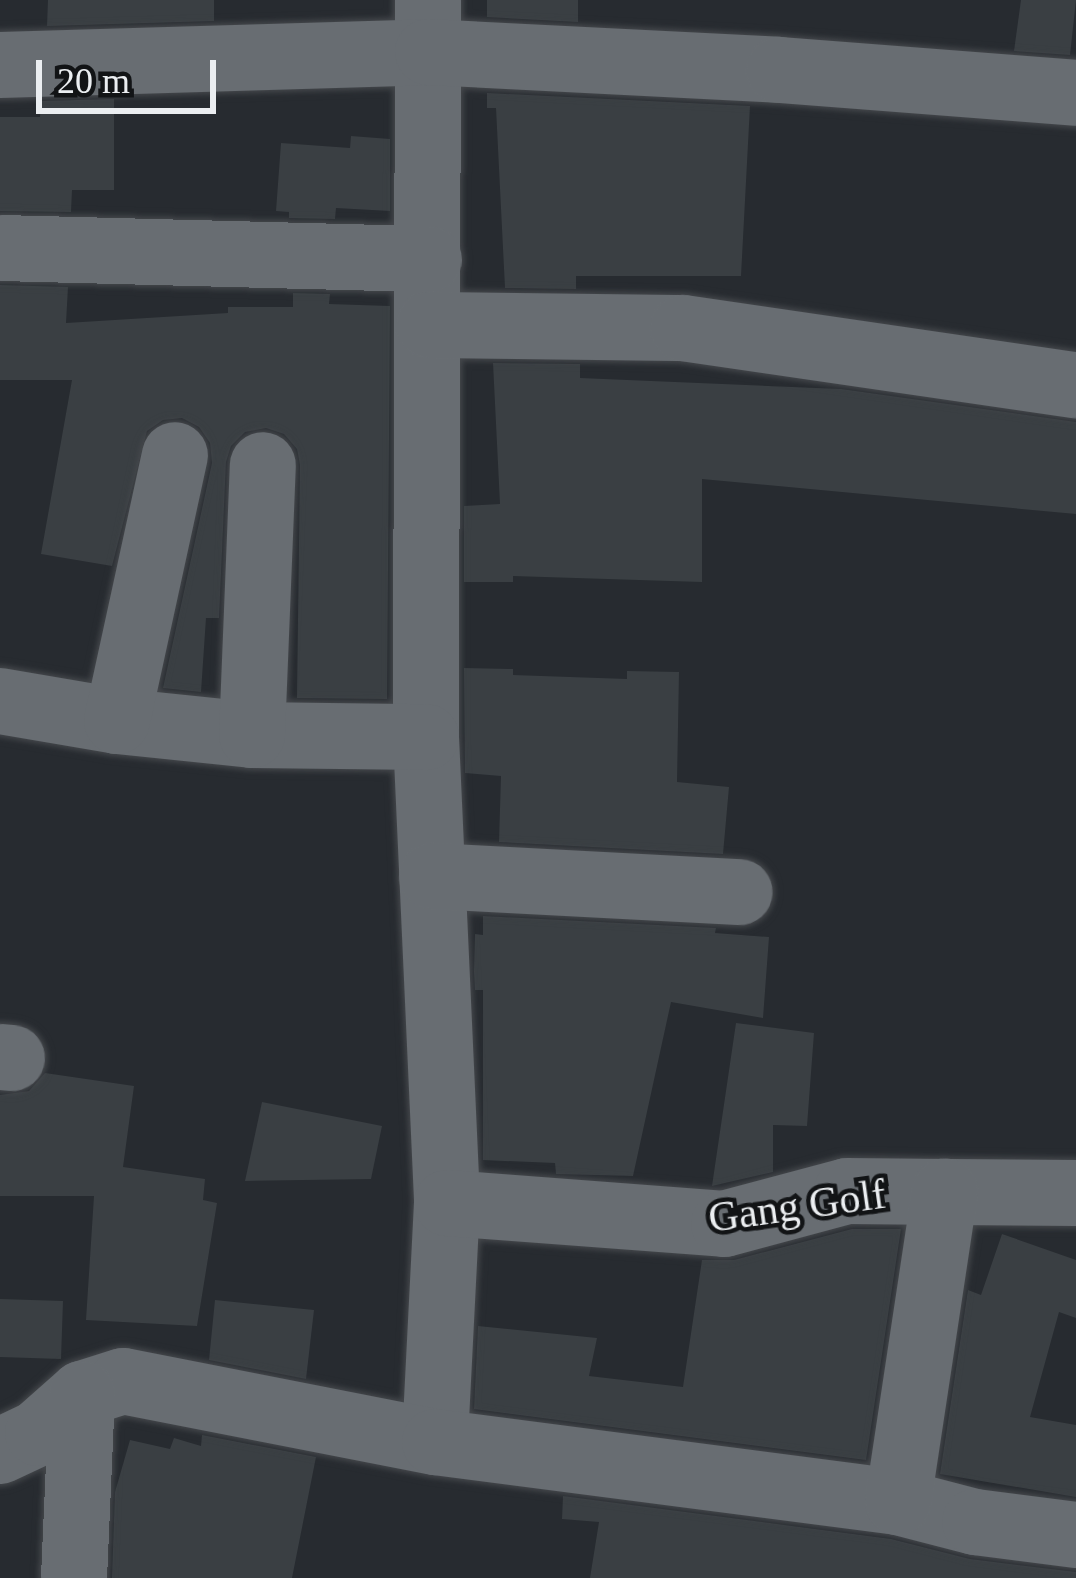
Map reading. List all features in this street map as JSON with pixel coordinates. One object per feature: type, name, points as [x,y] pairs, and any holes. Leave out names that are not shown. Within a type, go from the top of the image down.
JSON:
[{"type":"street","points":[[428,26],[426,737],[447,1202],[435,1442]]},
{"type":"street","points":[[0,65],[428,26],[779,70],[1076,93]]},
{"type":"street","points":[[1,248],[429,259]]},
{"type":"street","points":[[429,325],[683,328],[1076,385]]},
{"type":"street","points":[[117,722],[175,455]]},
{"type":"street","points":[[252,735],[263,465]]},
{"type":"street","points":[[0,701],[117,722],[252,735],[426,737]]},
{"type":"street","points":[[432,876],[740,892]]},
{"type":"street","name":"Gang Golf","points":[[447,1202],[724,1224],[847,1191],[1076,1193]]},
{"type":"street","points":[[898,1502],[945,1192]]},
{"type":"street","points":[[0,1450],[38,1433],[82,1394],[123,1381],[435,1442],[898,1502],[975,1522],[1076,1535]]},
{"type":"street","points":[[74,1578],[82,1394]]},
{"type":"building","points":[[48,0],[214,0],[214,21],[47,26]]},
{"type":"building","points":[[487,0],[578,0],[578,22],[487,17]]},
{"type":"building","points":[[1021,0],[1076,0],[1070,55],[1014,51]]},
{"type":"building","points":[[487,93],[750,106],[741,276],[576,276],[576,289],[505,288],[496,108],[487,108]]},
{"type":"building","points":[[114,99],[114,190],[72,190],[71,212],[0,211],[0,117],[40,117],[41,101]]},
{"type":"building","points":[[351,136],[390,139],[390,211],[336,208],[335,219],[289,218],[289,212],[276,211],[281,143],[350,148]]},
{"type":"building","points":[[0,285],[68,287],[66,323],[228,313],[228,307],[293,307],[293,293],[330,294],[329,304],[390,306],[387,699],[297,698],[300,465],[297,449],[284,434],[266,428],[245,432],[231,446],[226,462],[219,618],[206,618],[201,692],[163,688],[212,463],[210,443],[199,427],[182,418],[163,420],[147,431],[112,566],[41,554],[72,380],[0,380]]},
{"type":"building","points":[[493,363],[580,364],[580,378],[841,389],[1076,422],[1076,514],[702,479],[702,582],[513,576],[513,582],[464,582],[464,506],[500,504]]},
{"type":"building","points":[[464,668],[513,669],[513,675],[627,679],[627,671],[679,672],[677,782],[729,787],[723,854],[499,842],[501,776],[465,773]]},
{"type":"building","points":[[483,916],[716,928],[715,933],[769,937],[763,1018],[671,1002],[633,1176],[556,1174],[555,1163],[483,1160],[483,990],[475,990],[474,972],[475,934],[483,935]]},
{"type":"building","points":[[736,1023],[814,1033],[807,1126],[773,1125],[773,1172],[712,1186]]},
{"type":"building","points":[[45,1073],[134,1086],[123,1167],[205,1179],[203,1200],[217,1203],[197,1326],[86,1320],[94,1196],[0,1196],[0,1095],[29,1091]]},
{"type":"building","points":[[262,1102],[382,1126],[371,1179],[245,1181]]},
{"type":"building","points":[[852,1229],[901,1229],[866,1460],[474,1409],[478,1326],[597,1338],[589,1376],[683,1387],[702,1260],[734,1260]]},
{"type":"building","points":[[1002,1234],[1076,1260],[1076,1318],[1059,1312],[1030,1417],[1076,1425],[1076,1497],[940,1474],[968,1290],[981,1295]]},
{"type":"building","points":[[0,1299],[63,1301],[61,1359],[0,1357]]},
{"type":"building","points":[[215,1300],[314,1310],[306,1379],[209,1360]]},
{"type":"building","points":[[202,1435],[316,1457],[292,1578],[112,1578],[115,1492],[130,1440],[170,1449],[174,1438],[201,1446]]},
{"type":"building","points":[[563,1496],[891,1539],[970,1559],[1076,1572],[1076,1578],[590,1578],[599,1522],[562,1519]]}]
